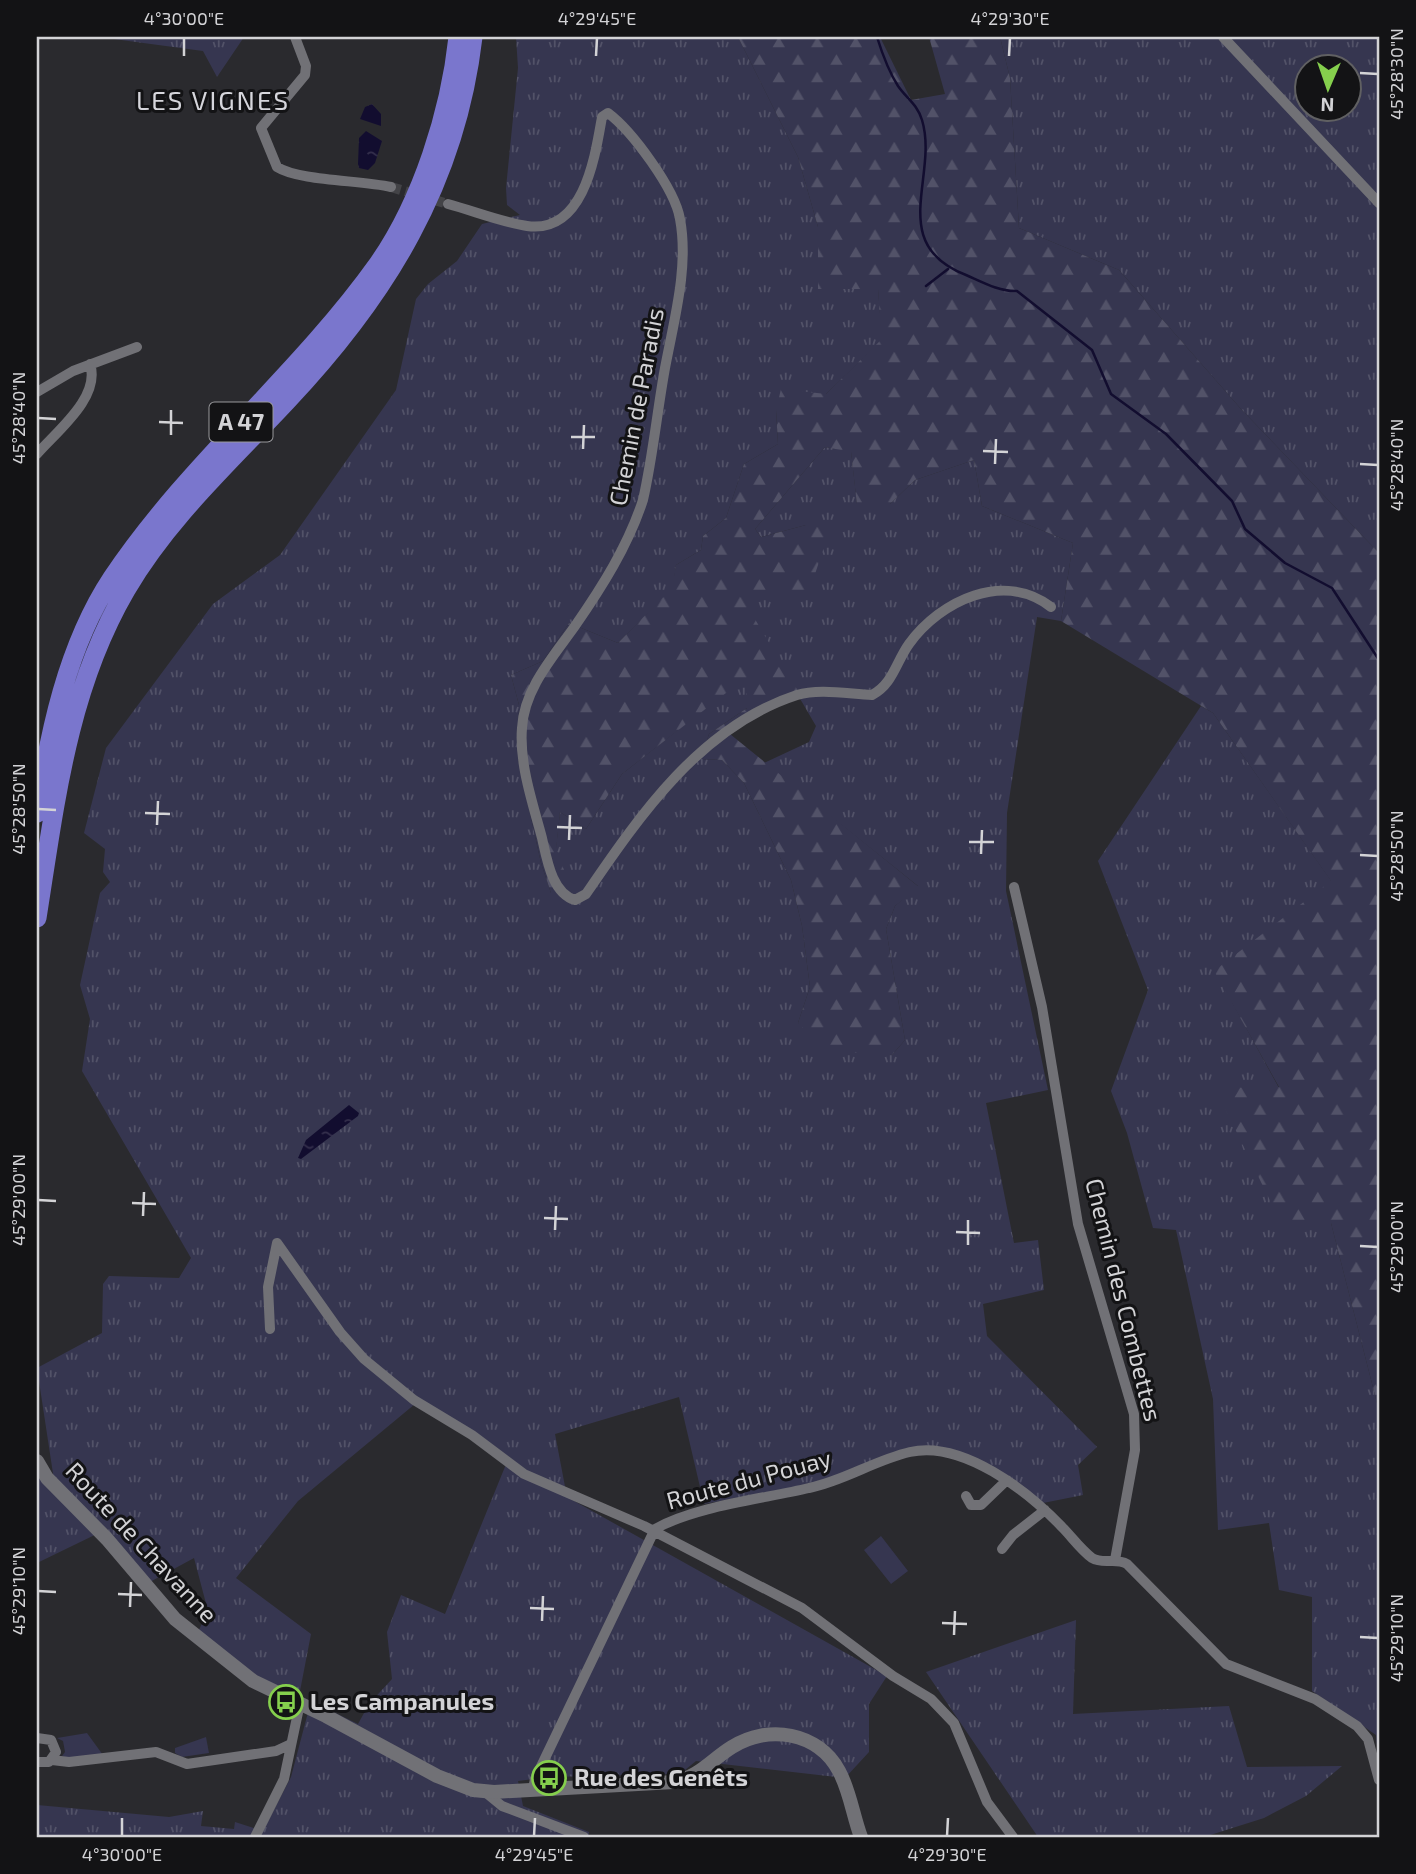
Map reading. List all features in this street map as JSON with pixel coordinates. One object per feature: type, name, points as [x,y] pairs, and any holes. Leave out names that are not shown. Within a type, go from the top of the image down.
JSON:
[{"type":"highway","name":"A 47","points":[[37,813],[45,764],[75,653],[111,581],[167,501],[325,332],[380,262],[411,201],[437,140],[454,75],[458,37]]},
{"type":"highway","name":"A 47","points":[[37,918],[69,733],[90,666],[112,618],[141,568],[184,510],[338,346],[394,268],[426,207],[449,149],[473,37]]},
{"type":"main road","name":"Route de Chavanne","points":[[37,1461],[47,1478],[107,1539],[175,1619],[253,1681],[437,1776],[485,1792],[686,1780],[698,1775],[741,1741],[783,1734],[811,1742],[832,1760],[843,1781],[861,1837]]},
{"type":"street","points":[[295,37],[306,66],[305,75],[261,128],[277,167],[296,176],[352,180],[391,187]]},
{"type":"street","points":[[1223,37],[1379,203]]},
{"type":"street","name":"Chemin de Paradis","points":[[448,204],[527,226],[553,223],[578,200],[590,173],[602,117],[608,113],[624,127],[651,165],[680,218],[679,292],[643,500],[635,526],[610,573],[552,654],[523,716],[524,756],[534,807],[547,860],[559,890],[565,897],[575,900],[586,894],[657,796],[694,758],[742,723],[799,694],[872,695],[882,690],[911,641],[965,597],[990,590],[1016,592],[1040,598],[1051,607]]},
{"type":"street","points":[[37,392],[90,364],[138,347]]},
{"type":"street","points":[[37,454],[89,391],[93,373],[90,364]]},
{"type":"street","name":"Chemin des Combettes","points":[[1014,887],[1042,1007],[1078,1224],[1134,1414],[1135,1450],[1115,1560]]},
{"type":"street","points":[[270,1329],[268,1287],[277,1243],[340,1332],[365,1359],[405,1394],[472,1435],[524,1475],[652,1532],[802,1608],[893,1676],[931,1699],[954,1723],[986,1802],[1013,1837]]},
{"type":"street","name":"Route du Pouay","points":[[533,1789],[535,1779],[652,1532],[659,1527],[719,1508],[824,1484],[913,1452],[934,1451],[959,1457],[1007,1480],[1045,1510],[1092,1558],[1099,1562],[1115,1560],[1127,1564],[1226,1664],[1315,1699],[1357,1726],[1368,1739],[1379,1780]]},
{"type":"street","points":[[966,1496],[971,1505],[981,1505],[1007,1480]]},
{"type":"street","points":[[1002,1549],[1013,1535],[1045,1510]]},
{"type":"street","points":[[255,1837],[280,1790],[300,1703]]},
{"type":"street","points":[[37,1738],[48,1738],[54,1743],[56,1752],[52,1760]]},
{"type":"street","points":[[37,1762],[69,1762],[156,1752],[187,1763],[276,1751],[290,1744]]},
{"type":"street","points":[[485,1792],[502,1806],[584,1837]]},
{"type":"green space","points":[[99,37],[244,37],[217,77],[203,51]]},
{"type":"green space","points":[[516,37],[738,37],[798,157],[818,227],[818,289],[878,289],[882,340],[826,394],[776,410],[778,444],[744,464],[726,518],[703,536],[701,550],[676,565],[673,588],[618,643],[569,623],[543,661],[511,675],[519,705],[518,759],[541,863],[551,893],[560,812],[586,829],[622,774],[735,685],[747,682],[747,708],[709,734],[701,759],[722,760],[744,783],[791,880],[802,926],[810,987],[798,1023],[892,1055],[905,1040],[886,929],[895,906],[918,886],[764,763],[809,742],[816,726],[740,596],[806,525],[761,537],[755,529],[825,447],[851,451],[857,504],[890,504],[915,480],[974,460],[982,506],[1073,543],[1061,621],[1037,617],[1007,813],[1006,891],[1048,1090],[986,1103],[1014,1243],[1038,1240],[1044,1290],[983,1304],[987,1336],[1097,1447],[1078,1465],[1083,1495],[1043,1503],[1014,1481],[929,1447],[813,1484],[704,1504],[679,1397],[555,1434],[567,1497],[887,1676],[869,1704],[869,1752],[845,1778],[696,1761],[680,1774],[549,1777],[518,1781],[523,1806],[589,1832],[589,1837],[37,1837],[37,1805],[169,1817],[203,1811],[201,1826],[234,1829],[235,1822],[263,1831],[291,1777],[311,1701],[358,1724],[369,1704],[392,1679],[387,1632],[401,1595],[445,1614],[509,1457],[421,1399],[298,1501],[236,1578],[311,1634],[299,1696],[253,1677],[198,1632],[208,1611],[194,1558],[148,1583],[107,1529],[37,1563],[37,1467],[54,1480],[37,1368],[102,1333],[103,1284],[109,1276],[179,1278],[191,1258],[82,1071],[90,1019],[80,985],[100,893],[110,882],[103,872],[105,849],[84,833],[106,748],[213,604],[280,555],[396,390],[416,299],[428,284],[457,261],[482,224],[520,215],[507,205],[506,188],[518,68]]},
{"type":"green space","points":[[738,37],[880,37],[911,100],[945,94],[929,37],[1000,37],[1010,78],[1019,228],[1119,270],[1241,409],[1379,553],[1379,1411],[1331,1223],[1284,1229],[1215,1088],[1279,1087],[1214,971],[1331,881],[1213,713],[1061,621],[1073,543],[982,506],[974,460],[915,480],[890,504],[857,505],[851,452],[825,447],[755,529],[761,537],[806,525],[830,529],[809,592],[741,596],[798,691],[725,730],[919,887],[895,906],[886,929],[905,1040],[892,1055],[827,1051],[798,1023],[810,987],[802,926],[791,880],[744,783],[722,760],[701,759],[709,734],[747,708],[747,683],[735,686],[622,774],[586,829],[560,812],[556,851],[570,884],[551,893],[541,863],[518,759],[519,705],[511,675],[543,661],[569,623],[618,643],[672,588],[676,565],[701,550],[703,536],[726,518],[744,464],[778,444],[776,410],[781,389],[826,394],[881,340],[878,289],[818,289],[818,227],[798,157]]},
{"type":"green space","points":[[1000,37],[1379,37],[1379,553],[1241,409],[1119,270],[1019,228],[1010,78]]},
{"type":"green space","points":[[1201,706],[1213,713],[1332,882],[1215,971],[1279,1088],[1216,1088],[1331,1223],[1379,1411],[1379,1770],[1376,1735],[1312,1691],[1312,1597],[1279,1590],[1269,1523],[1218,1530],[1213,1399],[1176,1230],[1153,1228],[1127,1133],[1111,1091],[1148,990],[1098,861]]},
{"type":"green space","points":[[881,1536],[908,1571],[891,1584],[864,1550]]},
{"type":"green space","points":[[1076,1620],[1073,1714],[1229,1706],[1247,1767],[1342,1766],[1306,1796],[1264,1818],[1204,1837],[1038,1837],[926,1672]]},
{"type":"green space","points":[[87,1733],[103,1755],[68,1758],[62,1756],[65,1752],[63,1741],[57,1738]]},
{"type":"green space","points":[[206,1737],[209,1753],[182,1757],[175,1753],[175,1748]]},
{"type":"water","points":[[372,104],[381,114],[381,126],[360,119],[365,107]]},
{"type":"water","points":[[366,131],[382,141],[375,163],[368,170],[359,168],[358,164],[359,138]]},
{"type":"water","points":[[349,1105],[359,1113],[358,1116],[301,1159],[298,1158],[306,1140]]},
{"type":"waterway","points":[[877,37],[895,81],[915,106],[922,120],[925,163],[920,207],[921,227],[928,246],[942,262],[966,275],[998,288],[1017,291],[1092,350],[1111,394],[1166,434],[1232,501],[1245,529],[1285,563],[1332,588],[1379,660]]},
{"type":"waterway","points":[[926,286],[948,269]]},
{"type":"tunnel","points":[[391,187],[448,204]]},
{"type":"place","name":"Les Campanules","points":[[286,1702]]},
{"type":"place","name":"Rue des Genêts","points":[[549,1778]]},
{"type":"district","name":"LES VIGNES","points":[[213,101]]}]
